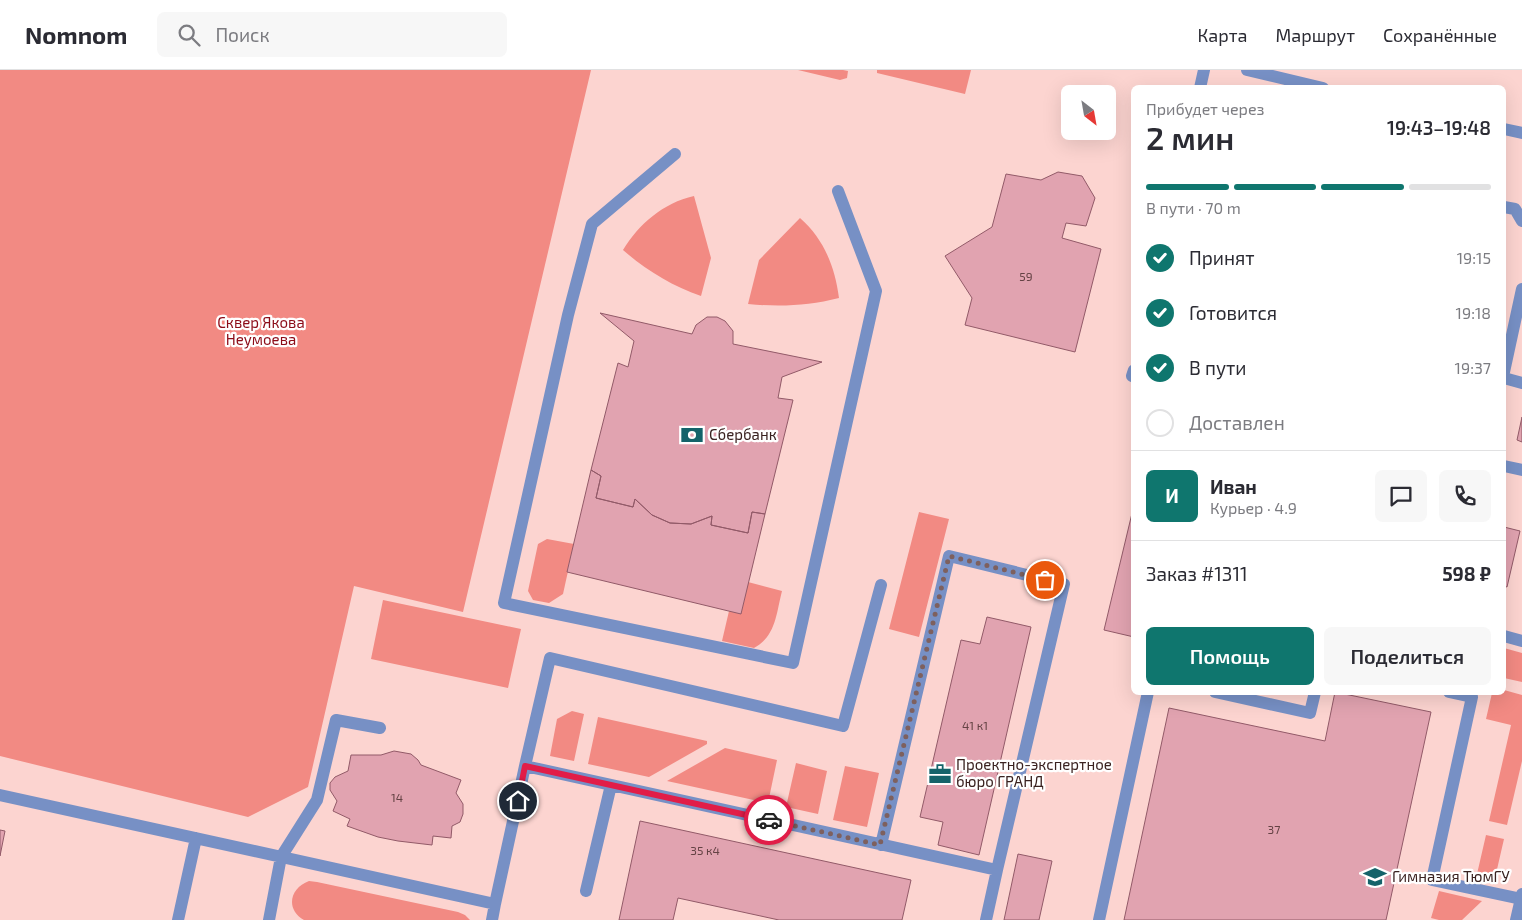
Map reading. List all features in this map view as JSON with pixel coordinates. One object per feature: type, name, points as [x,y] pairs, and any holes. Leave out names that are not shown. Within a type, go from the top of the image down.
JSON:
[{"type":"street","points":[[1201,85],[1204,70]]},
{"type":"street","points":[[1247,70],[1311,85]]},
{"type":"street","points":[[1506,129],[1522,133]]},
{"type":"street","points":[[675,154],[592,224],[568,315],[504,603],[793,663],[876,291],[838,192]]},
{"type":"street","points":[[1506,207],[1515,209],[1522,221]]},
{"type":"street","points":[[1506,354],[1508,336],[1522,289]]},
{"type":"street","points":[[1506,379],[1522,383]]},
{"type":"street","points":[[1506,466],[1522,470]]},
{"type":"street","points":[[880,845],[949,556],[1064,584],[986,920]]},
{"type":"street","points":[[492,920],[550,658],[843,726],[881,585]]},
{"type":"street","points":[[1506,637],[1522,641]]},
{"type":"street","points":[[1099,920],[1147,695]]},
{"type":"street","points":[[1229,695],[1310,713],[1314,695]]},
{"type":"street","points":[[1463,695],[1472,697],[1432,880],[1521,897],[1516,920]]},
{"type":"street","points":[[269,920],[281,857],[317,800],[336,720],[380,728]]},
{"type":"street","points":[[525,766],[997,870]]},
{"type":"street","points":[[586,892],[611,785]]},
{"type":"street","points":[[0,795],[495,904]]},
{"type":"street","points":[[178,920],[196,838]]},
{"type":"green space","name":"Сквер Якова Неумоева","points":[[0,70],[591,70],[463,612],[354,586],[308,787],[248,817],[0,756]]},
{"type":"green space","points":[[798,70],[848,71],[847,78],[840,80]]},
{"type":"green space","points":[[877,70],[971,70],[965,94],[877,73]]},
{"type":"green space","points":[[694,196],[711,258],[701,296],[660,277],[623,250],[644,223],[662,209]]},
{"type":"green space","points":[[800,218],[816,235],[827,254],[835,275],[839,298],[794,305],[748,304],[759,260]]},
{"type":"green space","points":[[919,512],[949,519],[919,637],[889,629]]},
{"type":"green space","points":[[547,539],[574,544],[563,594],[549,603],[533,600],[528,591],[538,544]]},
{"type":"green space","points":[[748,582],[782,591],[771,631],[754,648],[722,641],[729,611],[741,613]]},
{"type":"green space","points":[[383,600],[521,629],[508,688],[371,659]]},
{"type":"green space","points":[[1506,649],[1522,653],[1522,682],[1506,678]]},
{"type":"green space","points":[[1506,691],[1522,695],[1522,761],[1507,825],[1489,821],[1511,725],[1486,719],[1492,695],[1506,695]]},
{"type":"green space","points":[[572,711],[584,714],[574,761],[550,756],[557,719]]},
{"type":"green space","points":[[598,717],[707,741],[707,744],[649,777],[588,764]]},
{"type":"green space","points":[[725,748],[777,760],[768,803],[667,781]]},
{"type":"green space","points":[[796,763],[827,771],[818,814],[786,807]]},
{"type":"green space","points":[[845,766],[879,773],[867,827],[833,820]]},
{"type":"green space","points":[[1486,835],[1504,839],[1495,878],[1477,874]]},
{"type":"green space","points":[[309,881],[458,912],[470,920],[304,920],[294,910],[292,899],[298,888]]},
{"type":"green space","points":[[1439,891],[1482,901],[1462,920],[1439,920],[1431,918]]},
{"type":"building","points":[[1058,172],[1082,176],[1095,198],[1086,226],[1066,223],[1062,238],[1101,249],[1075,352],[965,325],[972,298],[945,256],[992,227],[1006,174],[1041,180]]},
{"type":"building","name":"Сбербанк","points":[[600,313],[692,334],[696,325],[707,317],[717,317],[725,321],[733,331],[733,344],[822,362],[782,377],[778,398],[793,400],[765,514],[752,512],[748,533],[711,525],[712,516],[691,524],[670,523],[652,515],[635,499],[633,507],[596,498],[601,476],[591,470],[618,363],[628,367],[634,341]]},
{"type":"building","points":[[1522,417],[1522,442],[1517,440]]},
{"type":"building","points":[[591,470],[601,476],[596,498],[633,507],[635,499],[652,515],[670,523],[691,524],[712,516],[711,525],[748,533],[752,512],[765,514],[741,614],[567,572]]},
{"type":"building","points":[[1131,518],[1131,636],[1104,630]]},
{"type":"building","points":[[1506,528],[1520,531],[1506,587]]},
{"type":"building","points":[[987,617],[1031,627],[979,855],[938,845],[943,822],[920,817],[961,640],[980,644]]},
{"type":"building","points":[[1334,695],[1349,695],[1431,712],[1386,920],[1124,920],[1169,708],[1325,741]]},
{"type":"building","points":[[394,751],[411,754],[421,765],[461,780],[456,793],[463,804],[463,814],[460,822],[452,826],[451,838],[433,836],[432,845],[378,837],[347,826],[350,819],[333,811],[337,801],[330,790],[330,783],[335,777],[348,771],[351,755],[381,755]]},
{"type":"building","points":[[640,821],[911,880],[902,920],[779,920],[678,898],[673,920],[619,920]]},
{"type":"building","points":[[0,830],[5,831],[0,856]]},
{"type":"building","points":[[1018,854],[1052,861],[1039,920],[1004,920]]},
{"type":"way so far","points":[[769,820],[880,845],[949,556],[1045,580]]},
{"type":"place","name":"Сбербанк","points":[[692,435]]},
{"type":"place","name":"Проектно-экспертное бюро ГРАНД","points":[[940,774]]},
{"type":"place","name":"Гимназия ТюмГУ","points":[[1375,877]]},
{"type":"route","points":[[518,801],[525,766],[769,820]]}]
